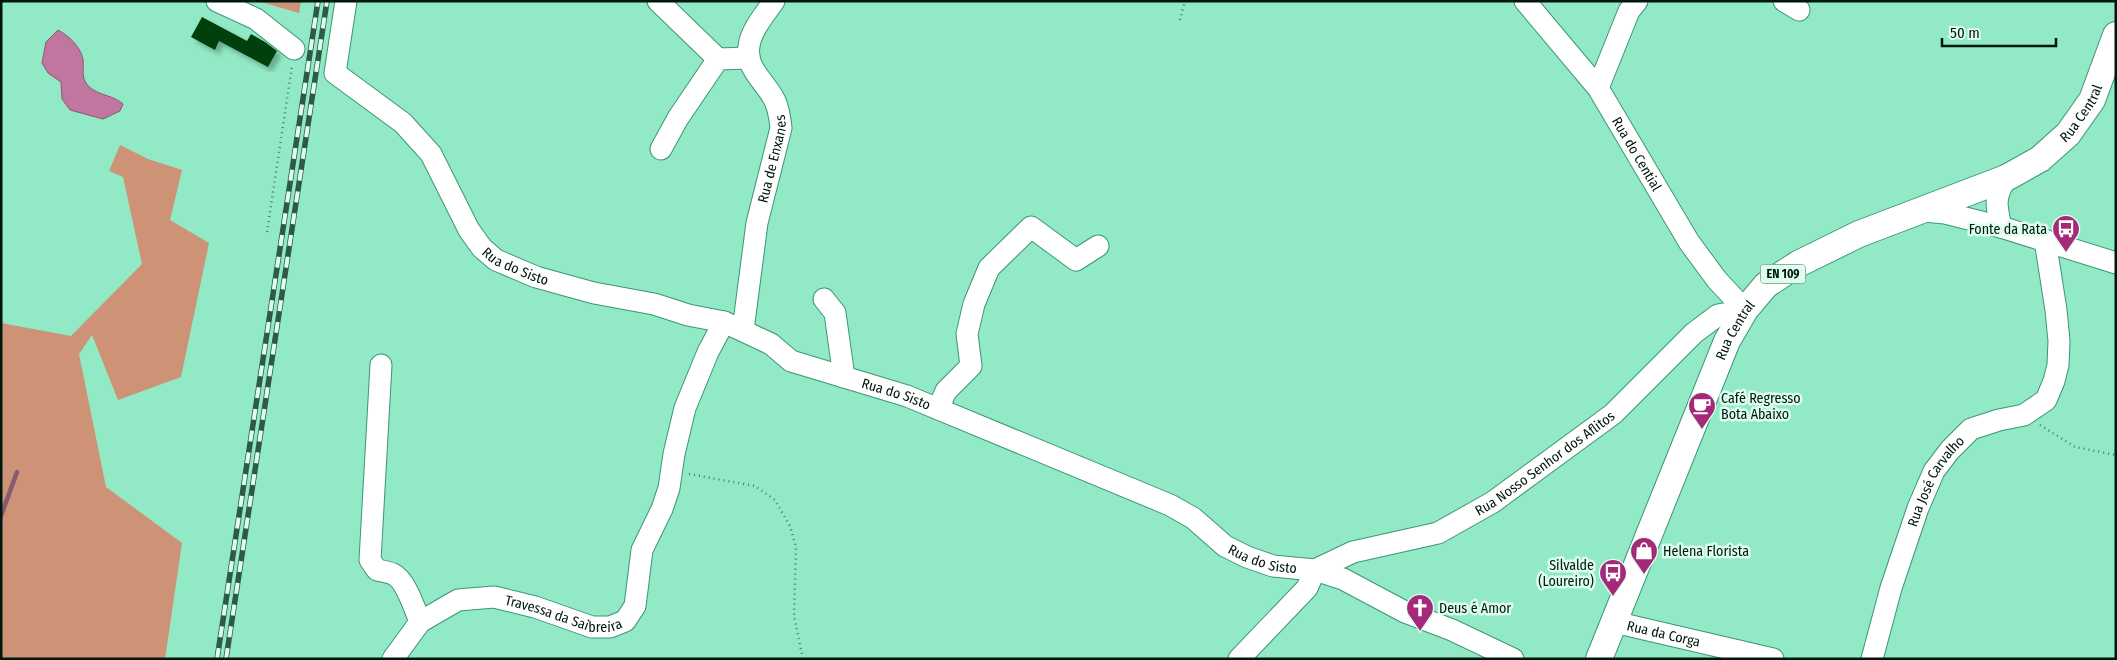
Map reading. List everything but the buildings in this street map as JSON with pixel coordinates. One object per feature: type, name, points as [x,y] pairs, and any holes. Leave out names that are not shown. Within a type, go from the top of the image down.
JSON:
[{"type":"main road","name":"Rua Central","points":[[1599,659],[1727,341],[1745,310],[1766,285],[1798,264],[1859,234],[1924,211],[2006,178],[2040,159],[2068,134],[2092,100],[2116,35]]},
{"type":"street","points":[[217,1],[256,19],[294,50]]},
{"type":"street","name":"Rua do Sisto","points":[[346,1],[335,73],[403,123],[431,154],[469,230],[482,248],[496,260],[536,277],[594,293],[654,304],[688,316],[734,326],[771,344],[790,361],[907,396],[1170,505],[1193,518],[1225,546],[1247,557],[1273,566],[1315,570],[1343,579],[1405,612],[1452,630],[1513,659]]},
{"type":"street","points":[[658,1],[718,59],[749,58],[748,45],[752,34],[774,1]]},
{"type":"street","name":"Rua do Cential","points":[[1525,1],[1598,88],[1688,242],[1717,280],[1745,310]]},
{"type":"street","points":[[1598,88],[1629,11],[1637,1]]},
{"type":"street","name":"Rua de Enxanes","points":[[734,326],[781,128],[780,115],[775,100],[751,66],[749,58]]},
{"type":"street","points":[[661,149],[678,118],[718,59]]},
{"type":"street","points":[[2001,227],[1996,205],[1998,192],[2006,178]]},
{"type":"street","points":[[1924,211],[1945,213],[2001,227],[2116,263]]},
{"type":"street","points":[[938,409],[946,391],[971,366],[967,334],[974,304],[989,268],[1031,227],[1076,260],[1098,246]]},
{"type":"street","name":"Rua José Carvalho","points":[[1872,659],[1891,588],[1918,508],[1934,471],[1950,450],[1971,429],[1999,420],[2024,415],[2046,400],[2054,381],[2058,365],[2056,310],[2045,240]]},
{"type":"street","points":[[824,299],[835,313],[844,377]]},
{"type":"street","name":"Rua Nosso Senhor dos Aflitos","points":[[1315,570],[1353,552],[1438,533],[1493,502],[1613,414],[1694,334],[1718,315],[1745,310]]},
{"type":"street","name":"Travessa da Saibreira","points":[[393,659],[420,622],[458,600],[494,597],[535,607],[592,627],[610,627],[624,621],[635,606],[642,550],[662,509],[685,408],[708,352],[734,326]]},
{"type":"street","points":[[381,365],[370,560],[377,570],[394,574],[401,582],[412,600],[420,622]]},
{"type":"street","points":[[1239,659],[1307,588],[1315,570]]},
{"type":"street","name":"Rua da Corga","points":[[1614,622],[1773,659]]},
{"type":"path","points":[[1180,20],[1185,1]]},
{"type":"path","points":[[267,232],[294,50]]},
{"type":"path","points":[[2024,415],[2075,447],[2116,455]]},
{"type":"path","points":[[671,471],[755,486],[774,500],[790,526],[796,547],[794,616],[803,659]]},
{"type":"shaded area","points":[[258,1],[301,1],[299,13]]},
{"type":"shaded area","points":[[58,30],[70,38],[77,46],[83,59],[83,77],[87,85],[91,89],[118,100],[123,104],[120,111],[103,119],[70,110],[62,99],[61,82],[48,73],[42,63],[46,42]]},
{"type":"shaded area","points":[[120,145],[148,159],[182,170],[170,220],[209,243],[181,377],[118,400],[92,335],[79,354],[106,487],[182,543],[165,659],[1,659],[1,323],[71,336],[142,264],[123,177],[109,171]]},
{"type":"waterway","points":[[1,516],[17,472]]},
{"type":"railway","points":[[217,659],[318,1]]},
{"type":"railway","points":[[226,659],[327,1]]},
{"type":"place","name":"Fonte da Rata","points":[[2066,253]]},
{"type":"place","name":"Café Regresso Bota Abaixo","points":[[1702,430]]},
{"type":"place","name":"Helena Florista","points":[[1644,575]]},
{"type":"place","name":"Silvalde (Loureiro)","points":[[1613,597]]},
{"type":"place","name":"Deus é Amor","points":[[1420,632]]}]
